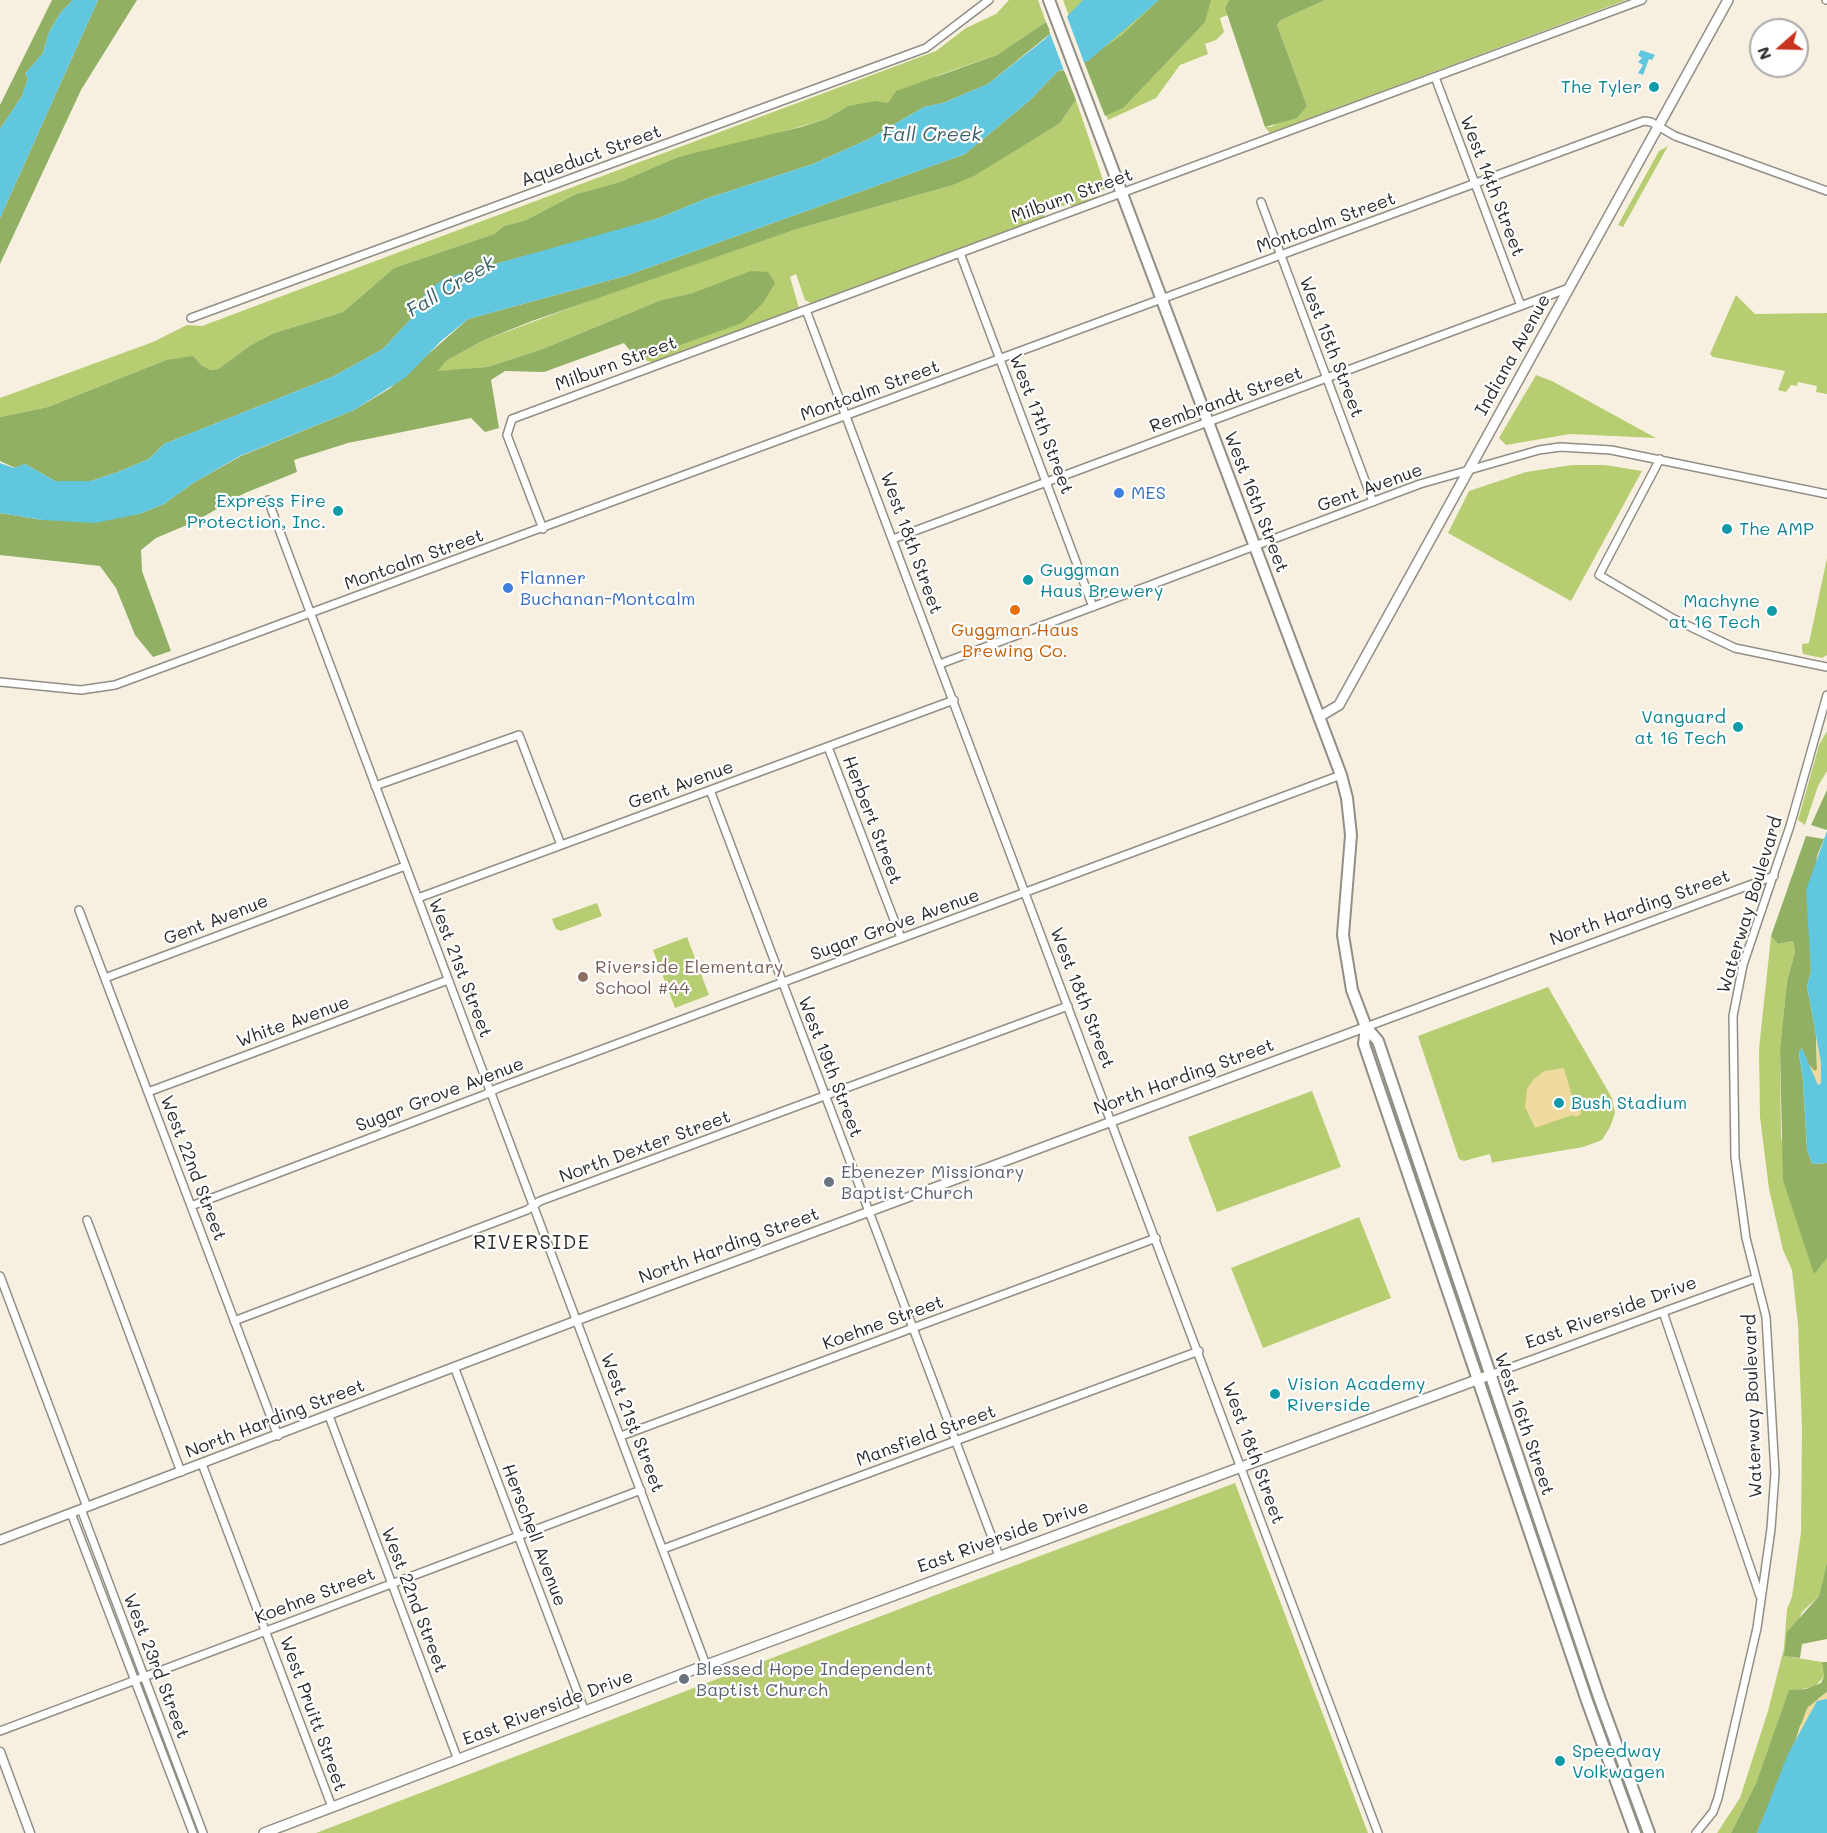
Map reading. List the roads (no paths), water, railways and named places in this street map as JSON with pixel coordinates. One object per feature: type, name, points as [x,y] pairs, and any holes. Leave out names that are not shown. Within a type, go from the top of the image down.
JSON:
[{"type":"main road","name":"West 16th Street","points":[[1049,0],[1341,775],[1348,805],[1351,842],[1343,935],[1348,972],[1365,1027],[1364,1044],[1587,1701],[1635,1833]]},
{"type":"main road","name":"Indiana Avenue","points":[[1319,717],[1339,705],[1728,0]]},
{"type":"main road","name":"West 16th Street","points":[[1365,1027],[1378,1041],[1599,1696],[1649,1833]]},
{"type":"main road","name":"East Riverside Drive","points":[[264,1833],[706,1665],[1490,1375]]},
{"type":"street","name":"Aqueduct Street","points":[[191,318],[926,48],[989,0]]},
{"type":"street","name":"Milburn Street","points":[[543,529],[507,435],[512,419],[1642,0]]},
{"type":"street","name":"West 14th Street","points":[[1435,77],[1521,306]]},
{"type":"street","name":"Montcalm Street","points":[[0,682],[90,690],[115,685],[1644,121],[1659,126]]},
{"type":"street","points":[[1659,126],[1675,136],[1827,191]]},
{"type":"street","name":"West 15th Street","points":[[1260,202],[1373,502]]},
{"type":"street","name":"West 17th Street","points":[[960,253],[1093,607]]},
{"type":"street","name":"Rembrandt Street","points":[[893,539],[1569,288]]},
{"type":"street","name":"West 18th Street","points":[[806,310],[1242,1465],[1378,1833]]},
{"type":"street","name":"Gent Avenue","points":[[940,664],[1373,502],[1531,452],[1560,447],[1611,450],[1827,494]]},
{"type":"street","points":[[1660,459],[1599,575],[1690,628],[1735,648],[1827,667]]},
{"type":"street","name":"West 21st Street","points":[[268,500],[706,1665]]},
{"type":"street","name":"Waterway Boulevard","points":[[1696,1833],[1713,1812],[1718,1798],[1757,1628],[1771,1529],[1774,1473],[1767,1319],[1744,1231],[1737,1179],[1732,1031],[1743,965],[1774,876],[1827,694]]},
{"type":"street","name":"Gent Avenue","points":[[418,898],[954,700]]},
{"type":"street","points":[[375,786],[519,735],[561,844]]},
{"type":"street","name":"Herbert Street","points":[[828,747],[901,938]]},
{"type":"street","name":"Sugar Grove Avenue","points":[[191,1206],[782,982],[1341,775]]},
{"type":"street","name":"West 19th Street","points":[[710,790],[999,1556]]},
{"type":"street","name":"Gent Avenue","points":[[105,978],[405,866]]},
{"type":"street","name":"North Harding Street","points":[[0,1540],[869,1212],[1774,876]]},
{"type":"street","name":"West 22nd Street","points":[[80,910],[278,1436]]},
{"type":"street","name":"White Avenue","points":[[148,1092],[448,980]]},
{"type":"street","name":"North Dexter Street","points":[[234,1321],[527,1210],[533,1205],[1068,1005]]},
{"type":"street","points":[[87,1220],[181,1472]]},
{"type":"street","name":"Koehne Street","points":[[621,1436],[1156,1238]]},
{"type":"street","name":"West 23rd Street","points":[[0,1277],[144,1677],[203,1833]]},
{"type":"street","name":"East Riverside Drive","points":[[1490,1375],[1756,1278]]},
{"type":"street","points":[[1663,1312],[1761,1600]]},
{"type":"street","name":"Mansfield Street","points":[[663,1550],[1199,1351]]},
{"type":"street","name":"Herschell Avenue","points":[[455,1369],[585,1712]]},
{"type":"street","name":"West 22nd Street","points":[[329,1416],[458,1760]]},
{"type":"street","name":"West Pruitt Street","points":[[202,1464],[332,1807]]},
{"type":"street","name":"Koehne Street","points":[[0,1731],[641,1490]]},
{"type":"street","name":"West 23rd Street","points":[[71,1513],[193,1833]]},
{"type":"street","points":[[0,1752],[30,1833]]},
{"type":"water","points":[[73,0],[98,0],[0,218],[0,129],[22,96],[28,78],[25,74],[43,53],[49,32],[61,12]]},
{"type":"water","name":"Fall Creek","points":[[1083,0],[1159,0],[1088,61],[1058,71],[1029,101],[965,154],[625,276],[468,319],[441,341],[406,377],[354,410],[240,456],[193,483],[164,504],[139,514],[95,523],[43,520],[0,513],[0,463],[14,468],[25,464],[55,481],[91,481],[149,459],[164,444],[332,377],[383,349],[409,321],[427,291],[445,278],[659,218],[705,199],[813,164],[869,139],[924,107],[943,103],[988,84],[1045,39]]},
{"type":"water","points":[[1641,50],[1655,55],[1652,60],[1649,59],[1643,75],[1638,73],[1643,65],[1638,62],[1642,58],[1638,55]]},
{"type":"water","points":[[1827,831],[1827,1163],[1812,1164],[1807,1149],[1799,1053],[1802,1048],[1818,1085],[1821,1083],[1821,1063],[1807,986],[1811,972],[1806,890]]},
{"type":"water","points":[[1827,1699],[1827,1833],[1757,1833],[1788,1754],[1817,1701]]},
{"type":"place","name":"The Tyler","points":[[1654,87]]},
{"type":"place","name":"MES","points":[[1119,493]]},
{"type":"place","name":"Express Fire Protection, Inc.","points":[[338,511]]},
{"type":"place","name":"The AMP","points":[[1727,529]]},
{"type":"place","name":"Guggman Haus Brewery","points":[[1028,580]]},
{"type":"place","name":"Flanner Buchanan-Montcalm","points":[[508,588]]},
{"type":"place","name":"Guggman Haus Brewing Co.","points":[[1015,610]]},
{"type":"place","name":"Machyne at 16 Tech","points":[[1772,611]]},
{"type":"place","name":"Vanguard at 16 Tech","points":[[1738,727]]},
{"type":"place","name":"Riverside Elementary School #44","points":[[583,977]]},
{"type":"place","name":"Bush Stadium","points":[[1559,1103]]},
{"type":"place","name":"Ebenezer Missionary Baptist Church","points":[[829,1182]]},
{"type":"place","name":"Vision Academy Riverside","points":[[1275,1394]]},
{"type":"place","name":"Blessed Hope Independent Baptist Church","points":[[684,1679]]},
{"type":"place","name":"Speedway Volkwagen","points":[[1560,1761]]},
{"type":"district","name":"RIVERSIDE","points":[[532,1243]]}]
